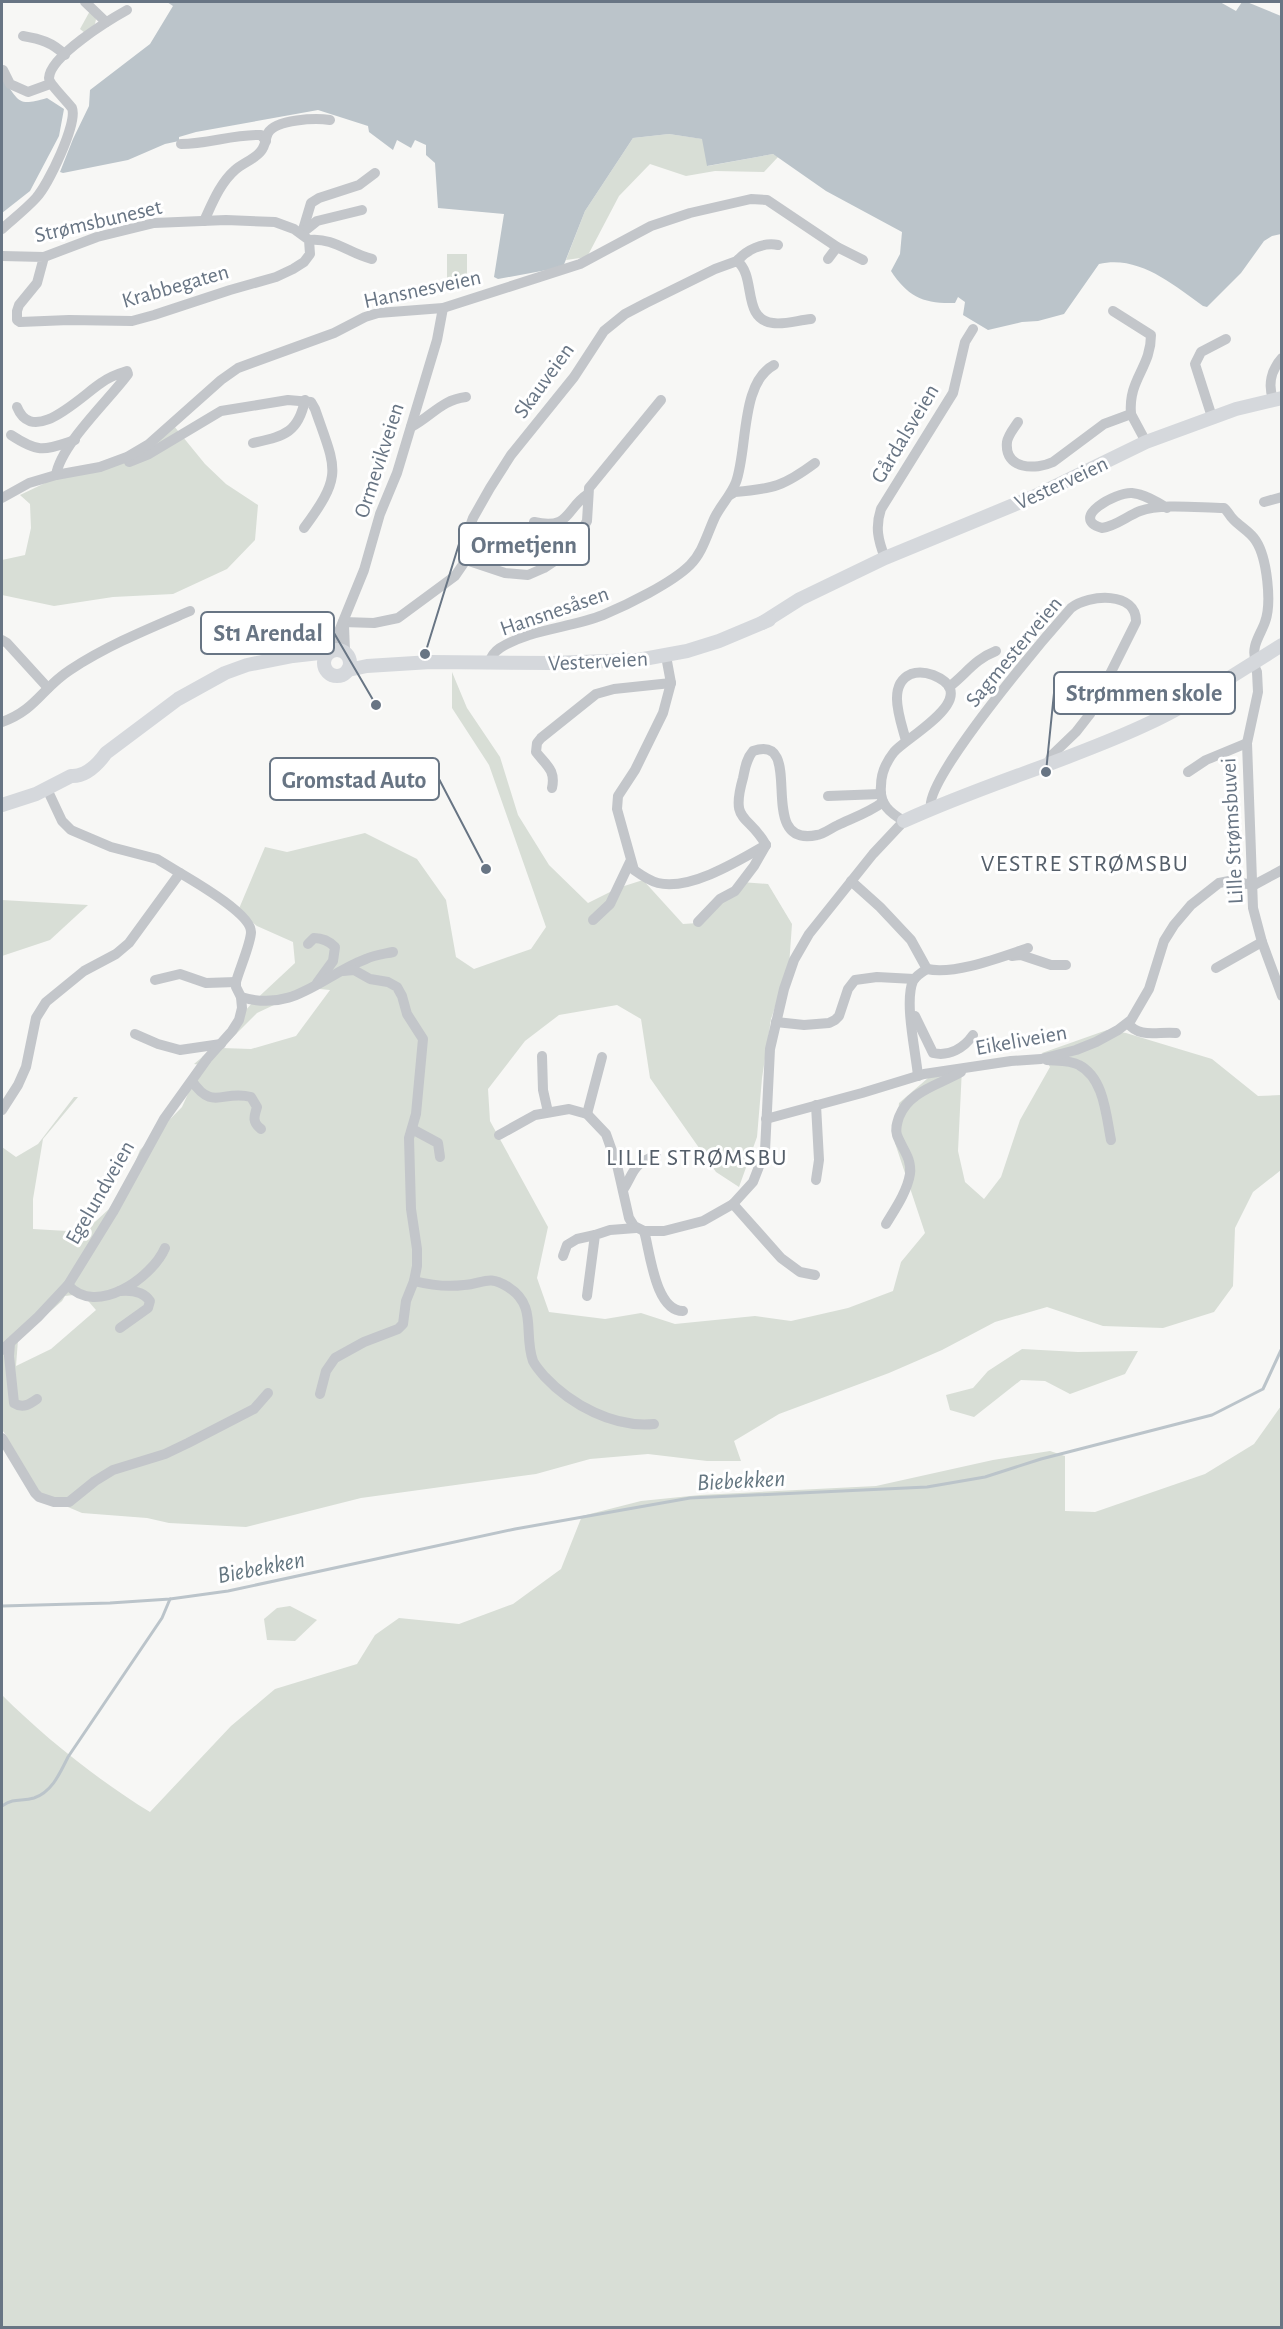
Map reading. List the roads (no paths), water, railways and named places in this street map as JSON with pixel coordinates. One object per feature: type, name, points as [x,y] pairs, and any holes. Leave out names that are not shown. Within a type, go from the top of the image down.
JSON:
[{"type":"main road","name":"Vesterveien","points":[[348,670],[367,666],[429,662],[605,661],[666,656],[719,641],[803,604],[844,578],[885,558],[1033,497],[1146,442],[1212,417],[1277,398]]},
{"type":"main road","points":[[904,821],[931,808],[1158,719],[1227,681],[1281,645]]},
{"type":"main road","name":"Vesterveien","points":[[2,805],[47,789],[71,776],[75,770],[106,753],[178,699],[210,680],[247,665],[338,652],[429,662]]},
{"type":"main road","points":[[338,652],[350,662],[348,670],[337,676],[326,671],[323,663],[338,652]]},
{"type":"main road","name":"Vesterveien","points":[[272,660],[310,664],[326,671]]},
{"type":"street","points":[[85,2],[106,22]]},
{"type":"street","points":[[2,230],[36,198],[43,188],[69,128],[74,112],[63,96],[50,84],[49,77],[53,67],[106,22],[127,10]]},
{"type":"street","points":[[23,36],[55,45],[65,55]]},
{"type":"street","points":[[3,70],[10,84],[28,92],[50,84]]},
{"type":"street","points":[[204,222],[221,187],[231,174],[261,152],[267,134],[272,129],[284,123],[330,120]]},
{"type":"street","points":[[181,144],[241,134],[261,135],[266,141]]},
{"type":"street","points":[[305,236],[311,203],[359,184],[375,173]]},
{"type":"street","name":"Hansnesveien","points":[[2,498],[29,483],[114,463],[149,444],[221,380],[238,368],[334,333],[378,313],[442,308],[580,264],[668,219],[751,199],[767,200],[837,247],[863,260]]},
{"type":"street","points":[[305,236],[317,221],[362,210]]},
{"type":"street","name":"Strømsbuneset","points":[[2,256],[44,257],[97,237],[154,223],[226,220],[275,222],[305,236],[326,240],[361,257],[372,259]]},
{"type":"street","name":"Krabbegaten","points":[[44,257],[37,282],[16,311],[17,320],[26,323],[69,320],[132,321],[276,278],[304,262],[310,254],[305,236]]},
{"type":"street","name":"Skauveien","points":[[466,560],[467,535],[473,518],[490,488],[511,455],[574,377],[604,331],[625,314],[715,269],[737,261],[741,256],[766,243],[778,245]]},
{"type":"street","points":[[828,259],[837,247]]},
{"type":"street","points":[[737,261],[746,274],[753,308],[763,319],[772,324],[811,319]]},
{"type":"street","name":"Ormevikveien","points":[[338,652],[343,622],[366,561],[380,514],[397,473],[411,427],[437,340],[442,308]]},
{"type":"street","points":[[1113,311],[1151,336],[1151,349],[1132,387],[1131,414],[1146,442]]},
{"type":"street","name":"Gårdalsveien","points":[[885,558],[877,536],[881,509],[952,393],[965,342],[972,329]]},
{"type":"street","points":[[1212,417],[1195,364],[1202,352],[1226,339]]},
{"type":"street","points":[[1277,398],[1271,384],[1275,366],[1281,358]]},
{"type":"street","name":"Hansnesåsen","points":[[489,662],[500,648],[526,637],[602,616],[622,607],[678,575],[697,558],[716,516],[730,495],[740,467],[752,394],[763,373],[774,365]]},
{"type":"street","points":[[17,406],[25,420],[31,423],[45,421],[102,382],[127,371],[128,376],[58,464],[56,475]]},
{"type":"street","points":[[411,427],[446,402],[466,397]]},
{"type":"street","points":[[114,463],[129,462],[149,454],[221,411],[288,400],[310,402],[315,409],[334,467],[332,483],[322,504],[304,528]]},
{"type":"street","points":[[253,443],[289,432],[299,419],[304,400]]},
{"type":"street","points":[[534,522],[547,525],[562,521],[588,494],[593,482],[661,400]]},
{"type":"street","points":[[1018,422],[1009,436],[1008,451],[1018,465],[1037,468],[1053,462],[1104,424],[1131,414]]},
{"type":"street","points":[[10,435],[28,446],[40,449],[55,448],[75,440]]},
{"type":"street","points":[[730,495],[735,492],[775,487],[790,481],[815,463]]},
{"type":"street","points":[[343,622],[374,623],[398,618],[455,576],[466,560],[505,573],[528,575],[537,573],[565,554],[584,529],[589,514],[588,494]]},
{"type":"street","name":"Lille Strømsbuvei","points":[[1167,508],[1141,495],[1125,494],[1104,501],[1093,509],[1091,519],[1097,527],[1107,527],[1142,511],[1167,508],[1224,508],[1256,540],[1263,560],[1270,602],[1265,623],[1256,640],[1254,656],[1258,692],[1247,743],[1251,884],[1253,908],[1262,942],[1281,996]]},
{"type":"street","points":[[1264,502],[1281,497]]},
{"type":"street","name":"Sagmesterveien","points":[[931,808],[934,789],[972,732],[1017,671],[1071,608],[1078,602],[1095,600],[1121,600],[1129,603],[1136,614],[1136,622],[1097,703],[1076,732],[1052,755],[1048,764]]},
{"type":"street","points":[[2,722],[14,718],[33,706],[48,687],[68,671],[119,641],[190,611]]},
{"type":"street","points":[[2,640],[48,687]]},
{"type":"street","points":[[949,687],[977,660],[996,651]]},
{"type":"street","points":[[666,656],[670,683],[663,713],[635,770],[622,787],[616,809],[634,870],[655,882],[679,883],[710,874],[766,845]]},
{"type":"street","points":[[563,1256],[567,1245],[577,1239],[610,1230],[664,1231],[703,1221],[734,1204],[757,1174],[765,1150],[770,1049],[784,989],[794,960],[809,934],[851,881],[904,821],[892,814],[882,798],[882,775],[885,765],[906,741],[928,726],[943,711],[949,699],[949,687],[936,676],[922,671],[904,678],[897,697],[906,741]]},
{"type":"street","points":[[552,788],[554,779],[551,768],[536,753],[537,743],[541,738],[596,694],[614,689],[670,683]]},
{"type":"street","points":[[1188,772],[1206,760],[1247,743]]},
{"type":"street","points":[[766,845],[760,834],[742,818],[738,807],[747,762],[753,751],[768,750],[775,755],[780,765],[782,810],[784,820],[791,831],[803,835],[817,835],[882,798]]},
{"type":"street","points":[[47,789],[62,820],[71,830],[111,847],[157,859],[204,886],[249,925],[250,935],[236,982],[206,983],[180,974],[155,980]]},
{"type":"street","points":[[828,796],[882,798]]},
{"type":"street","points":[[698,922],[720,899],[735,891],[766,845]]},
{"type":"street","points":[[593,920],[610,904],[630,862]]},
{"type":"street","points":[[1251,884],[1254,885],[1281,872]]},
{"type":"street","points":[[2,1110],[26,1067],[36,1018],[46,1002],[84,971],[116,954],[129,943],[180,873]]},
{"type":"street","points":[[851,881],[911,940],[927,969]]},
{"type":"street","name":"Eikeliveien","points":[[766,1119],[918,1076],[1011,1061],[1041,1059],[1086,1046],[1128,1023],[1149,989],[1164,941],[1173,925],[1191,905],[1219,883],[1229,881],[1251,884]]},
{"type":"street","points":[[308,944],[314,938],[319,938],[330,942],[335,947],[333,961],[316,986]]},
{"type":"street","points":[[1216,968],[1262,942]]},
{"type":"street","points":[[776,1022],[804,1025],[829,1023],[840,1016],[848,989],[855,980],[877,977],[914,979],[927,969],[947,969],[1028,948]]},
{"type":"street","points":[[241,997],[265,1002],[279,1002],[316,986],[367,958],[393,952]]},
{"type":"street","points":[[1003,956],[1021,955],[1050,965],[1066,965]]},
{"type":"street","points":[[320,1394],[326,1371],[335,1358],[364,1342],[398,1329],[403,1324],[406,1300],[414,1281],[417,1249],[411,1209],[410,1138],[418,1098],[418,1076],[423,1048],[422,1035],[407,1014],[397,987],[388,982],[370,979],[354,970],[343,971]]},
{"type":"street","points":[[914,979],[910,1002],[918,1076]]},
{"type":"street","name":"Egelundveien","points":[[6,1347],[68,1284],[113,1212],[164,1119],[239,1020],[242,1008],[236,982]]},
{"type":"street","points":[[910,1002],[933,1053],[952,1052],[963,1047],[973,1035]]},
{"type":"street","points":[[1128,1023],[1132,1029],[1142,1033],[1176,1034]]},
{"type":"street","points":[[135,1034],[180,1050],[221,1044]]},
{"type":"street","points":[[542,1056],[543,1090],[548,1112]]},
{"type":"street","points":[[587,1114],[602,1057]]},
{"type":"street","points":[[1041,1059],[1078,1064],[1089,1072],[1101,1094],[1111,1140]]},
{"type":"street","name":"Eikeliveien","points":[[886,1224],[904,1194],[910,1175],[907,1154],[896,1133],[900,1115],[907,1103],[918,1093],[961,1073],[963,1069]]},
{"type":"street","points":[[192,1081],[199,1092],[206,1097],[242,1094],[251,1097],[257,1107],[253,1120],[255,1125],[261,1129]]},
{"type":"street","points":[[816,1105],[819,1160],[816,1180]]},
{"type":"street","points":[[499,1135],[535,1115],[569,1110],[587,1114],[606,1134],[617,1165],[629,1218],[640,1229],[662,1294],[667,1303],[677,1311],[683,1311]]},
{"type":"street","points":[[412,1129],[438,1143],[440,1157]]},
{"type":"street","points":[[622,1190],[633,1168],[639,1162],[656,1155]]},
{"type":"street","points":[[734,1204],[781,1258],[800,1272],[815,1275]]},
{"type":"street","points":[[587,1296],[595,1235]]},
{"type":"street","points":[[68,1284],[74,1291],[96,1296],[108,1295],[155,1267],[165,1248]]},
{"type":"street","points":[[414,1281],[429,1285],[466,1285],[490,1279],[509,1287],[526,1305],[530,1351],[535,1365],[555,1388],[585,1408],[612,1419],[639,1425],[654,1424]]},
{"type":"street","points":[[114,1292],[129,1290],[144,1294],[150,1300],[148,1308],[120,1328]]},
{"type":"street","points":[[6,1347],[14,1403],[18,1406],[26,1406],[37,1399]]},
{"type":"street","points":[[2,1438],[29,1487],[35,1493],[54,1502],[69,1502],[113,1470],[165,1454],[254,1409],[268,1393]]},
{"type":"waterway","name":"Biebekken","points":[[2,1606],[110,1603],[170,1599],[228,1591],[515,1529],[690,1498],[927,1487],[985,1477],[1041,1459],[1212,1415],[1263,1389],[1282,1348]]},
{"type":"waterway","points":[[2,1806],[14,1801],[34,1798],[51,1787],[68,1757],[162,1618],[170,1599]]},
{"type":"place","name":"Ormetjenn","points":[[425,654]]},
{"type":"place","name":"St1 Arendal","points":[[376,705]]},
{"type":"place","name":"Strømmen skole","points":[[1046,772]]},
{"type":"place","name":"Gromstad Auto","points":[[486,869]]},
{"type":"district","name":"VESTRE STRØMSBU","points":[[1085,863]]},
{"type":"district","name":"LILLE STRØMSBU","points":[[697,1157]]}]
